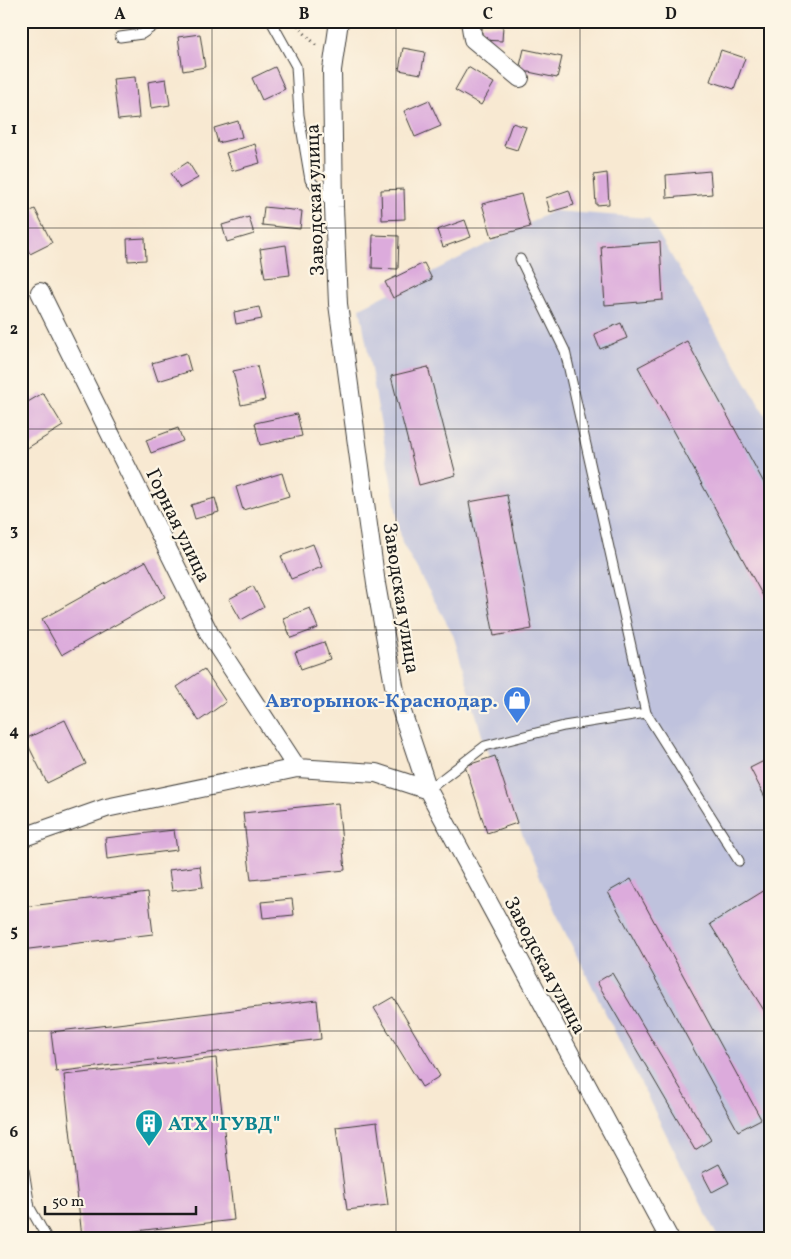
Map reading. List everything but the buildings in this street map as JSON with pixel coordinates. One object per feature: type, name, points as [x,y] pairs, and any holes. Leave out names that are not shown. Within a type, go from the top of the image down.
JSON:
[{"type":"street","name":"Заводская улица","points":[[339,21],[332,70],[334,207],[338,304],[376,584],[395,690],[428,790],[669,1238]]},
{"type":"street","points":[[470,21],[473,39],[520,78]]},
{"type":"street","name":"Горная улица","points":[[40,292],[210,635],[297,768]]},
{"type":"street","points":[[21,838],[106,808],[297,768],[376,773],[428,790]]},
{"type":"lane","points":[[120,37],[142,34],[162,21]]},
{"type":"lane","points":[[271,21],[296,66],[299,115],[310,180],[334,207]]},
{"type":"lane","points":[[520,259],[564,351],[646,713],[739,861]]},
{"type":"lane","points":[[428,790],[485,746],[564,726],[646,713]]},
{"type":"lane","points":[[21,1151],[30,1208],[46,1238]]},
{"type":"shaded area","points":[[553,211],[649,218],[770,423],[770,1238],[718,1238],[555,912],[485,746],[453,634],[402,543],[360,308]]},
{"type":"place","name":"Авторынок-Краснодар.","points":[[517,724]]},
{"type":"place","name":"АТХ \"ГУВД\"","points":[[149,1147]]}]
